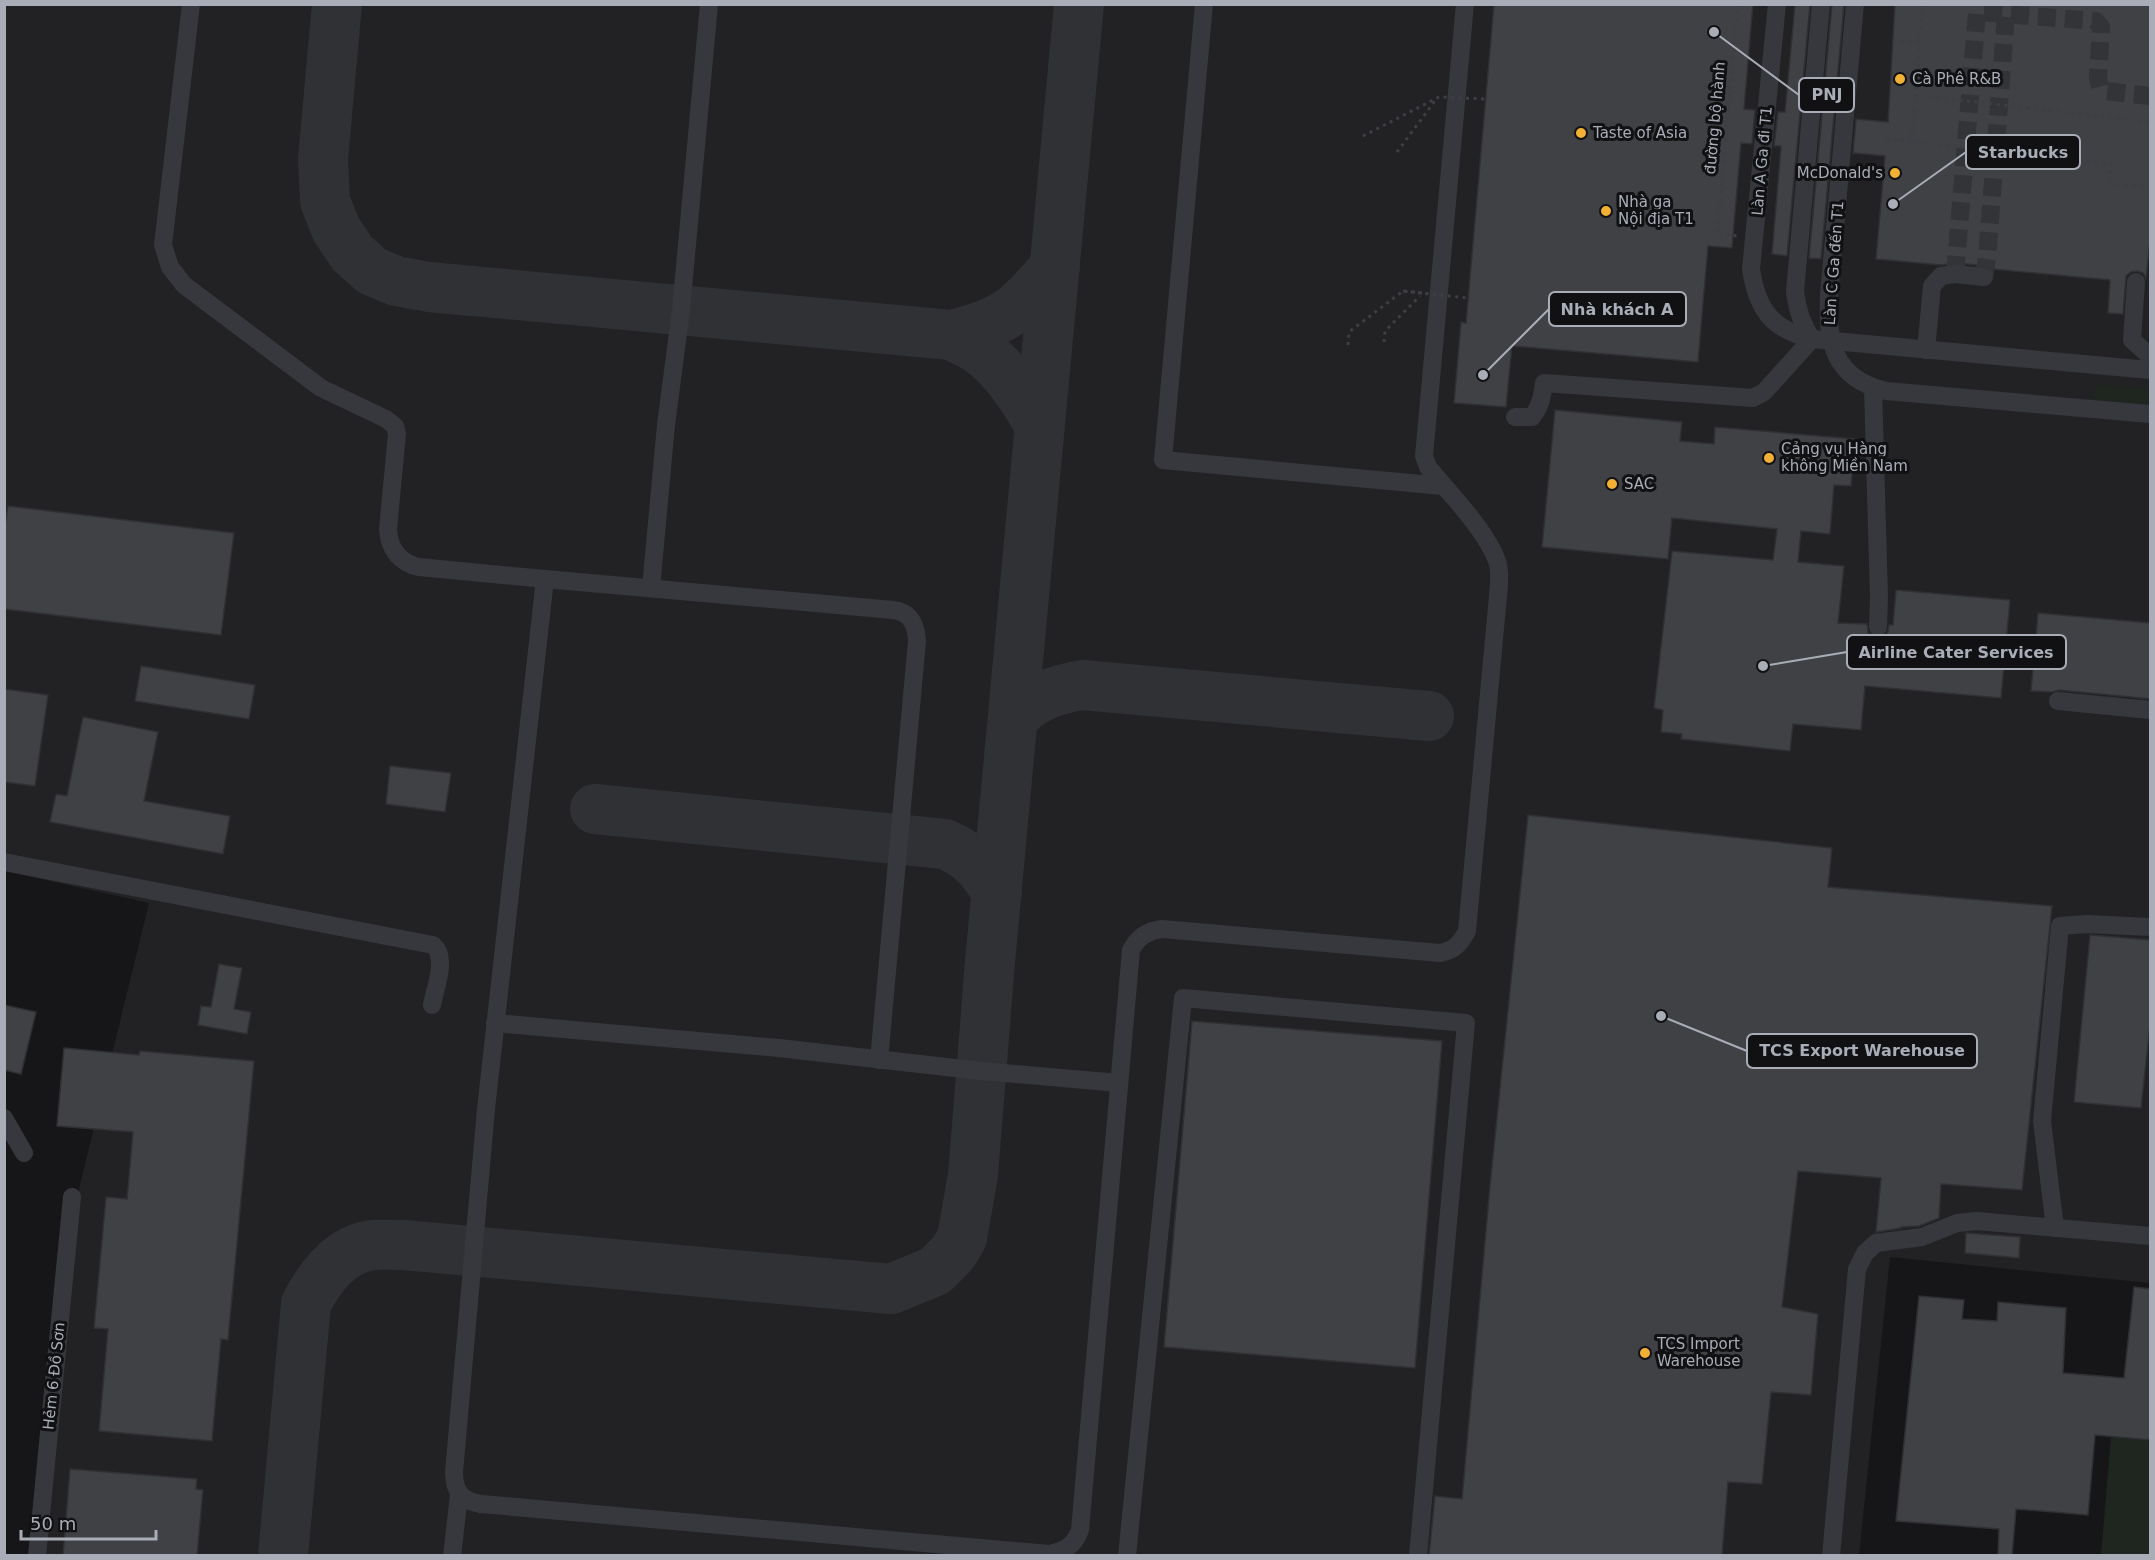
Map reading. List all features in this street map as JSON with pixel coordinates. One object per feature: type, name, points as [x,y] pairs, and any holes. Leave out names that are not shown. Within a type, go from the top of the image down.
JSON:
[{"type":"street","points":[[191,4],[164,245],[170,267],[184,285],[321,388],[386,419],[395,426],[397,434],[388,529],[390,545],[398,557],[410,565],[419,567],[893,610],[906,614],[914,624],[917,641],[879,1060]]},
{"type":"street","points":[[651,588],[666,425],[681,310],[709,4]]},
{"type":"street","points":[[1203,4],[1163,460],[1443,486]]},
{"type":"street","points":[[459,1495],[470,1502],[481,1504],[1017,1552],[1049,1554],[1075,1548],[1080,1530],[1131,950],[1135,942],[1148,932],[1162,929],[1429,953],[1452,951],[1463,939],[1469,921],[1499,585],[1498,564],[1481,532],[1428,467],[1424,456],[1465,4]]},
{"type":"street","name":"Làn A Ga đi T1","points":[[1777,4],[1751,269],[1757,297],[1767,314],[1784,330],[1821,340]]},
{"type":"street","points":[[1821,4],[1795,291],[1802,322],[1857,380],[1873,388],[1895,392],[2151,414]]},
{"type":"street","name":"Làn C Ga đến T1","points":[[1821,340],[1829,294],[1855,4]]},
{"type":"street","points":[[1926,350],[1932,286],[1941,276],[1955,274],[1984,277]]},
{"type":"street","points":[[2136,282],[2131,337],[2147,350]]},
{"type":"street","points":[[1515,417],[1532,417],[1540,405],[1544,383],[1753,398],[1764,392],[1821,340],[2151,370]]},
{"type":"street","points":[[1873,388],[1878,627]]},
{"type":"street","points":[[452,1556],[459,1495],[453,1481],[453,1472],[495,1023],[545,579]]},
{"type":"street","points":[[2058,701],[2151,710]]},
{"type":"street","points":[[4,862],[433,945],[440,954],[440,960],[432,1005]]},
{"type":"street","points":[[2055,1228],[2042,1121],[2060,926],[2086,924],[2151,927]]},
{"type":"street","points":[[1127,1556],[1183,998],[1466,1023],[1418,1556]]},
{"type":"street","points":[[495,1023],[779,1048],[1119,1083]]},
{"type":"street","points":[[4,1118],[24,1153]]},
{"type":"street","name":"Hẻm 6 Đồ Sơn","points":[[37,1556],[72,1197]]},
{"type":"street","points":[[1831,1556],[1857,1269],[1864,1253],[1876,1243],[1922,1237],[1958,1223],[1977,1221],[2151,1236]]},
{"type":"path","name":"đường bộ hành","points":[[1717,234],[1738,4]]},
{"type":"path","points":[[1911,142],[1922,4]]},
{"type":"path","points":[[1893,41],[1919,43]]},
{"type":"path","points":[[1916,95],[2151,122]]},
{"type":"path","points":[[1362,136],[1438,97],[1486,99]]},
{"type":"path","points":[[1397,152],[1438,97]]},
{"type":"path","points":[[1887,139],[2111,164],[2109,184],[2151,187]]},
{"type":"path","points":[[1348,345],[1348,332],[1403,291],[1468,298]]},
{"type":"path","points":[[1384,342],[1385,331],[1423,293]]},
{"type":"shaded area","points":[[5,5],[2150,5],[2150,1283],[1890,1257],[1859,1555],[43,1555],[78,1193],[149,903],[5,871]]},
{"type":"shaded area","points":[[2100,385],[2150,389],[2150,405],[2099,401],[2093,394],[2094,389]]},
{"type":"shaded area","points":[[2111,1437],[2150,1440],[2150,1555],[2101,1555]]},
{"type":"building","name":"Nhà ga Nội địa T1","points":[[1494,4],[1753,4],[1744,109],[1755,110],[1752,144],[1741,143],[1732,248],[1708,246],[1698,362],[1512,346],[1506,407],[1454,403],[1461,322],[1466,323]]},
{"type":"building","points":[[1795,4],[1810,4],[1787,256],[1772,254],[1781,146],[1774,146],[1778,112],[1785,112]]},
{"type":"building","points":[[1832,4],[1844,4],[1821,259],[1809,258]]},
{"type":"building","points":[[1895,4],[2151,4],[2151,232],[2146,278],[2143,273],[2137,271],[2126,276],[2123,314],[2108,313],[2110,280],[1992,269],[1985,266],[1956,263],[1941,265],[1876,259],[1885,156],[1853,153],[1856,119],[1888,122]]},
{"type":"building","points":[[1555,410],[1682,422],[1680,441],[1714,444],[1715,427],[1855,439],[1851,486],[1834,485],[1830,534],[1801,531],[1798,562],[1844,566],[1838,623],[1867,624],[1868,633],[1877,638],[1884,637],[1889,625],[1893,625],[1896,590],[2010,600],[2001,698],[1865,686],[1861,730],[1793,724],[1790,751],[1681,739],[1682,734],[1661,732],[1663,710],[1654,708],[1672,551],[1773,560],[1777,529],[1672,518],[1668,559],[1542,547]]},
{"type":"building","points":[[8,506],[234,533],[221,635],[4,609],[4,531]]},
{"type":"building","points":[[2038,613],[2151,623],[2151,699],[2059,690],[2031,691]]},
{"type":"building","points":[[141,666],[255,685],[249,719],[135,701]]},
{"type":"building","points":[[4,689],[48,695],[35,786],[4,782]]},
{"type":"building","points":[[83,717],[158,732],[144,801],[230,816],[223,854],[50,822],[56,794],[67,796]]},
{"type":"building","points":[[390,766],[451,773],[445,812],[386,804]]},
{"type":"building","points":[[1528,815],[1832,848],[1828,887],[2052,906],[2022,1190],[1941,1184],[1939,1218],[1919,1226],[1876,1232],[1881,1178],[1798,1171],[1782,1307],[1818,1314],[1811,1395],[1771,1392],[1762,1484],[1728,1482],[1722,1556],[1429,1556],[1435,1496],[1462,1499],[1490,1186]]},
{"type":"building","points":[[2090,935],[2151,940],[2151,1016],[2141,1108],[2074,1102]]},
{"type":"building","points":[[219,964],[242,968],[234,1009],[251,1012],[247,1034],[198,1025],[201,1006],[211,1007]]},
{"type":"building","points":[[4,1005],[36,1012],[21,1074],[4,1070]]},
{"type":"building","points":[[1192,1021],[1442,1041],[1415,1368],[1164,1347]]},
{"type":"building","points":[[64,1048],[139,1055],[140,1051],[254,1061],[228,1340],[221,1339],[212,1441],[99,1431],[108,1329],[94,1328],[106,1197],[127,1199],[133,1132],[57,1126]]},
{"type":"building","points":[[1966,1233],[2020,1237],[2019,1258],[1965,1253]]},
{"type":"building","points":[[2134,1287],[2151,1289],[2151,1440],[2095,1435],[2088,1515],[2016,1509],[2012,1556],[1998,1556],[1999,1529],[1896,1521],[1919,1296],[1964,1300],[1962,1319],[1997,1321],[1998,1302],[2066,1308],[2063,1373],[2124,1378]]},
{"type":"building","points":[[70,1469],[197,1479],[196,1489],[203,1490],[197,1556],[63,1556]]},
{"type":"taxiway","points":[[337,4],[323,159],[325,201],[336,229],[352,253],[372,271],[396,281],[429,287],[951,335],[986,325],[1010,312],[1032,293],[1055,266]]},
{"type":"taxiway","points":[[283,1556],[306,1304],[318,1283],[333,1265],[362,1247],[403,1245],[891,1289],[935,1271],[953,1253],[962,1238],[973,1175],[990,962],[1079,4]]},
{"type":"taxiway","points":[[951,335],[978,349],[999,367],[1021,395],[1040,426]]},
{"type":"taxiway","points":[[1013,719],[1028,705],[1044,696],[1082,685],[1429,716]]},
{"type":"taxiway","points":[[595,809],[945,844],[976,864],[997,893]]},
{"type":"tunnel","points":[[1955,274],[1977,12],[2096,21],[2101,27],[2098,79],[2100,87],[2105,91],[2150,96]]},
{"type":"tunnel","points":[[1984,277],[2006,15]]},
{"type":"place","name":"PNJ","points":[[1714,32]]},
{"type":"place","name":"Cà Phê R&B","points":[[1900,79]]},
{"type":"place","name":"Taste of Asia","points":[[1581,133]]},
{"type":"place","name":"McDonald's","points":[[1895,173]]},
{"type":"place","name":"Starbucks","points":[[1893,204]]},
{"type":"place","name":"Nhà ga Nội địa T1","points":[[1606,211]]},
{"type":"place","name":"Nhà khách A","points":[[1483,375]]},
{"type":"place","name":"Cảng vụ Hàng không Miền Nam","points":[[1769,458]]},
{"type":"place","name":"SAC","points":[[1612,484]]},
{"type":"place","name":"Airline Cater Services","points":[[1763,666]]},
{"type":"place","name":"TCS Export Warehouse","points":[[1661,1016]]},
{"type":"place","name":"TCS Import Warehouse","points":[[1645,1353]]}]
